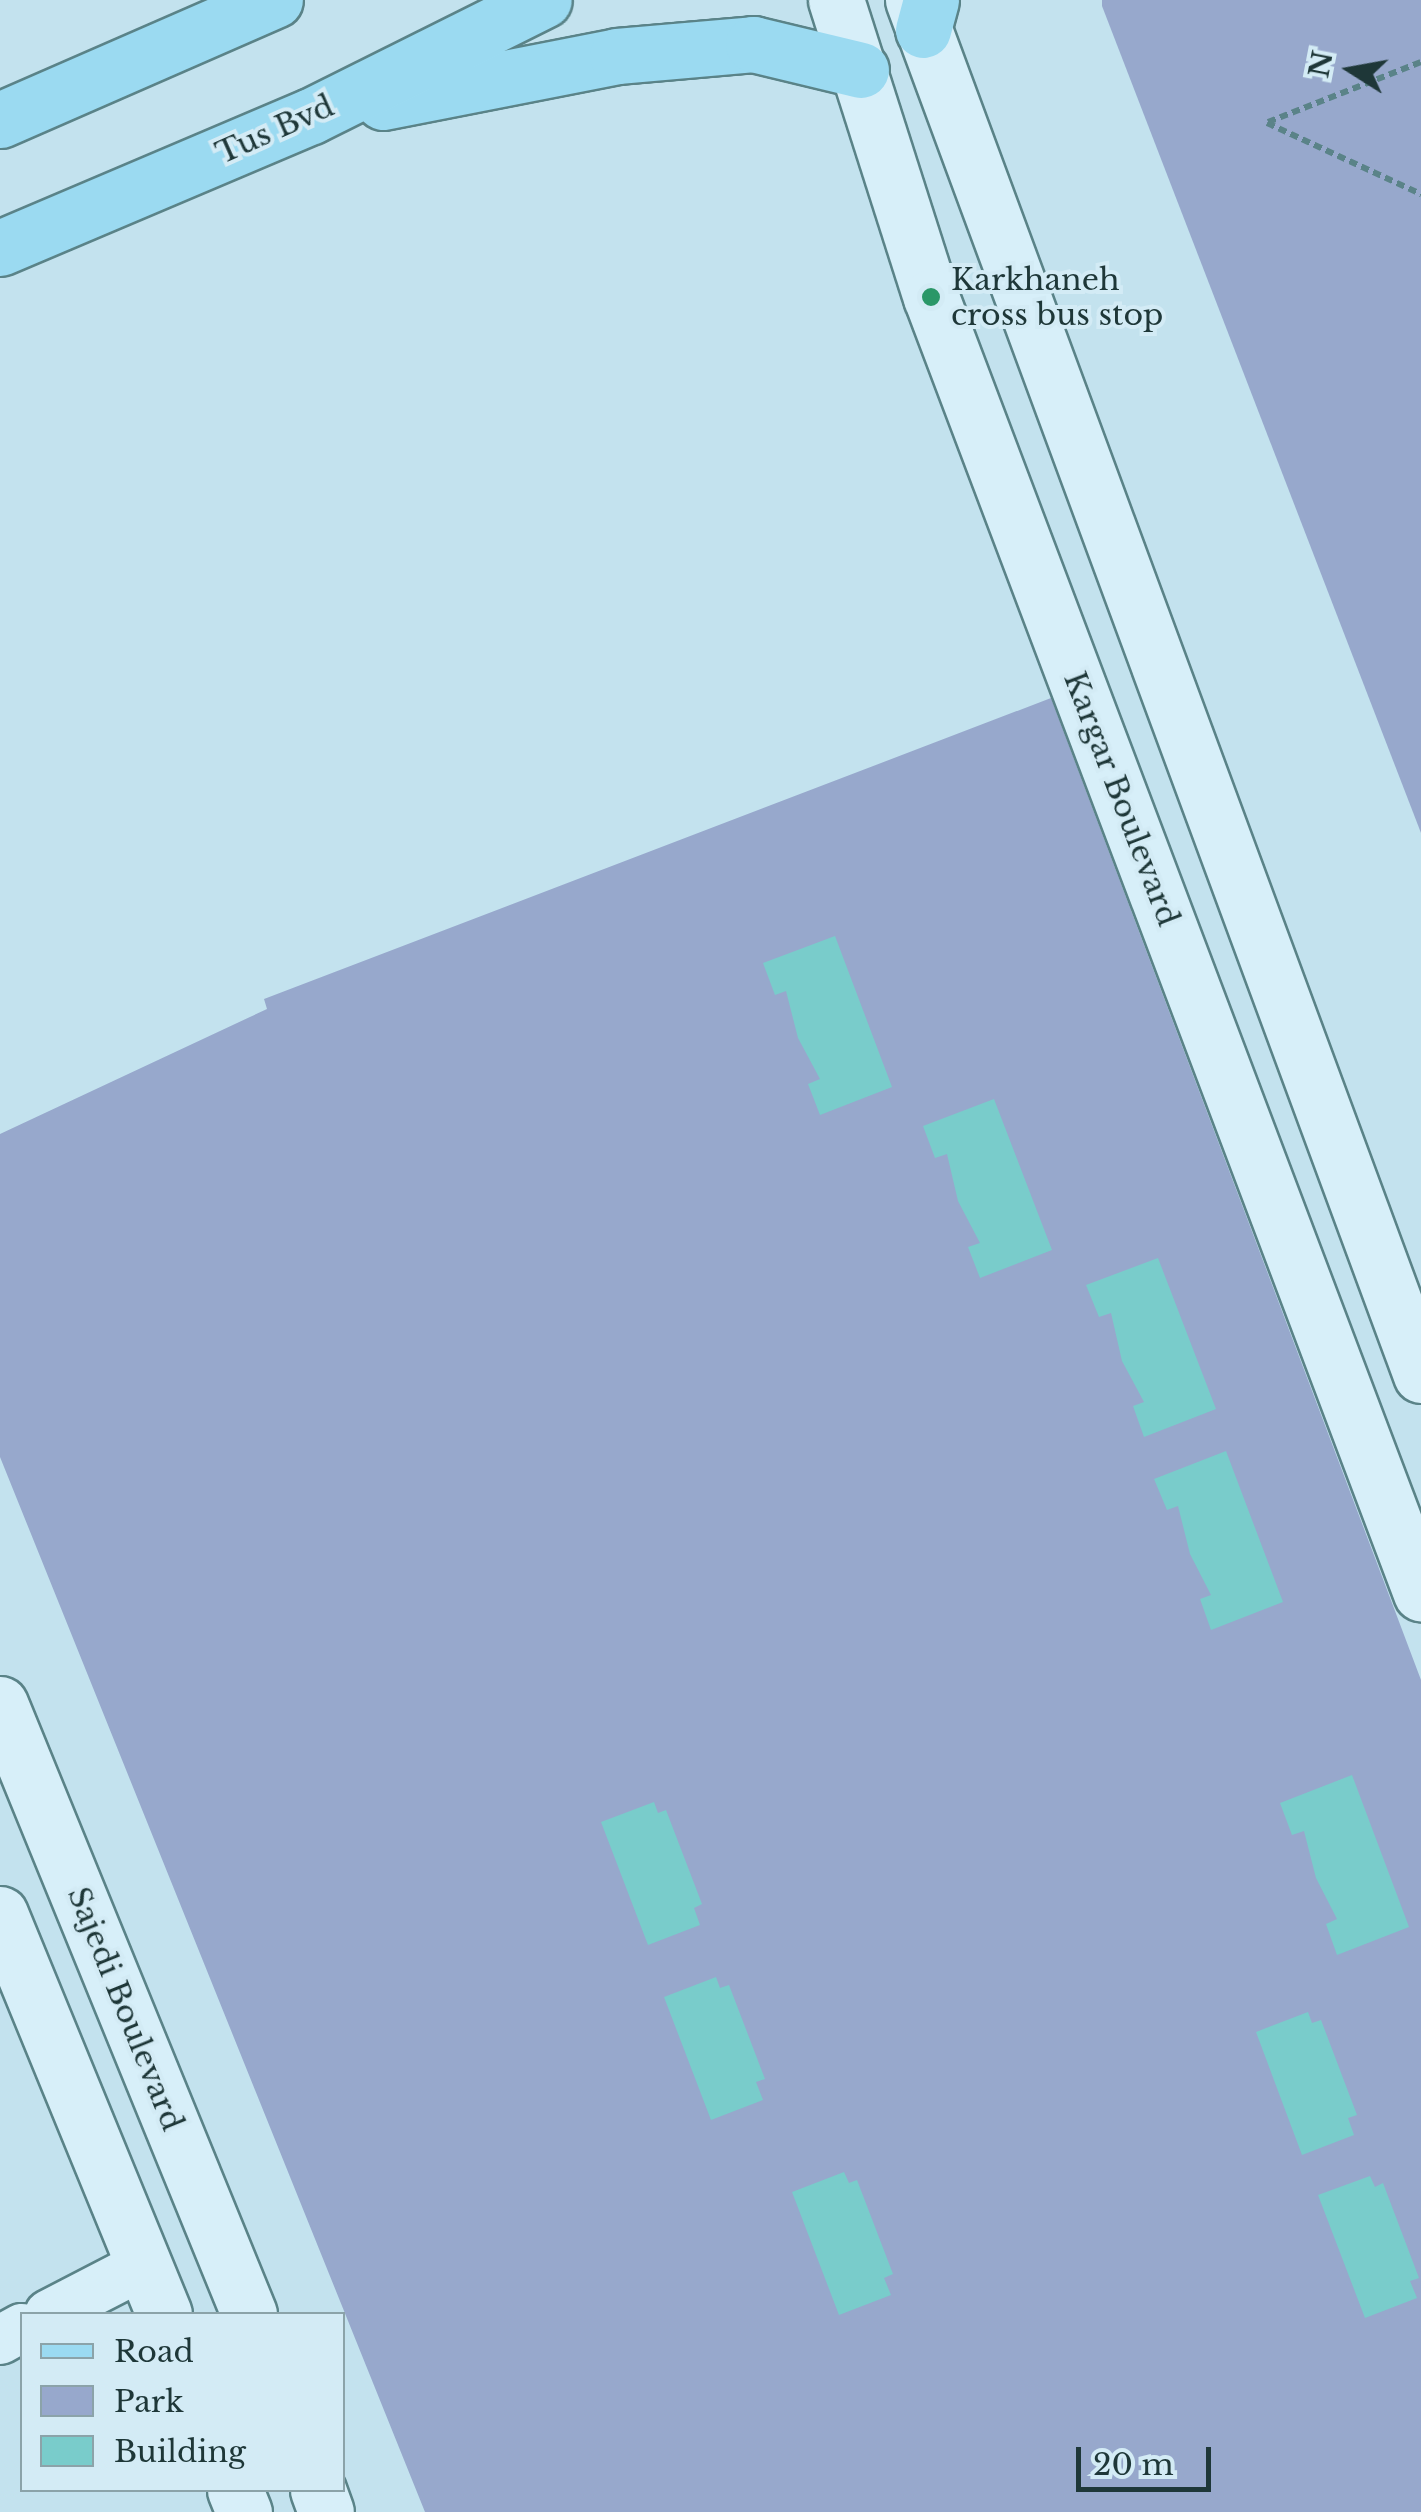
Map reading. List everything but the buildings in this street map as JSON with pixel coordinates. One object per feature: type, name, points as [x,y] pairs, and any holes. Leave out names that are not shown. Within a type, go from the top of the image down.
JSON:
[{"type":"main road","points":[[0,120],[275,0]]},
{"type":"main road","name":"Tus Bvd","points":[[0,248],[312,116],[544,0]]},
{"type":"main road","points":[[312,116],[617,56],[753,44],[861,70]]},
{"type":"street","name":"Kargar Boulevard","points":[[836,0],[931,297],[1421,1593]]},
{"type":"street","points":[[922,10],[1421,1375]]},
{"type":"street","name":"Sajedi Boulevard","points":[[0,1704],[248,2312]]},
{"type":"street","points":[[0,1914],[154,2290],[59,2312]]},
{"type":"path","points":[[1421,62],[1267,122],[1421,194]]},
{"type":"green space","points":[[1102,0],[1421,0],[1421,833],[1102,6]]},
{"type":"green space","points":[[1051,698],[1421,1680],[1421,2512],[425,2512],[0,1457],[0,1134],[267,1009],[264,999]]},
{"type":"place","name":"Karkhaneh cross bus stop","points":[[931,297]]}]
